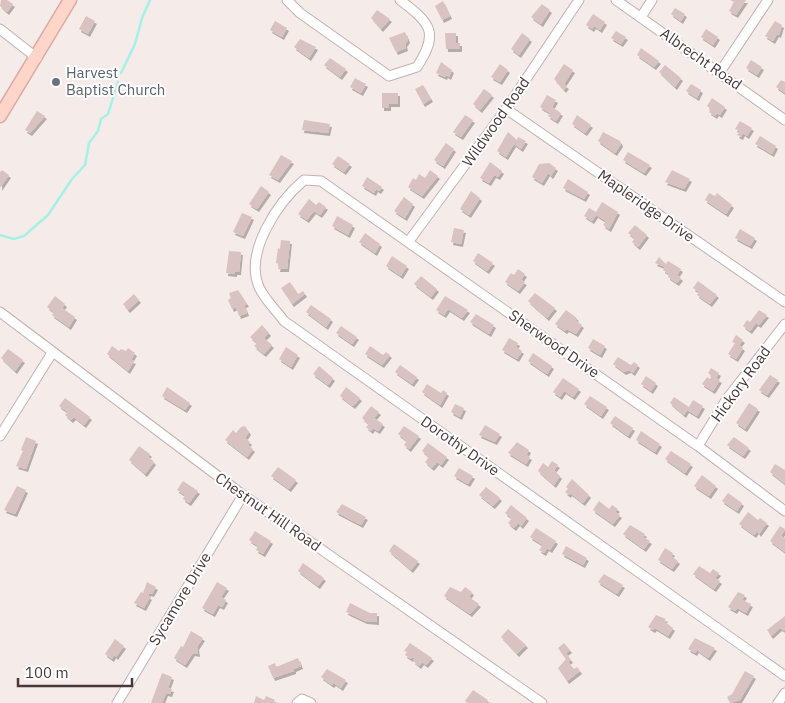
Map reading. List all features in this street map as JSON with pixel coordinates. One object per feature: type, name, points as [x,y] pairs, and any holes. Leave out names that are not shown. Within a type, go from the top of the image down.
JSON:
[{"type":"main road","points":[[0,116],[37,58],[70,0]]},
{"type":"street","points":[[287,0],[300,13],[389,76],[417,67],[429,49],[430,31],[421,16],[400,0]]},
{"type":"street","name":"Wildwood Road","points":[[409,241],[506,109],[579,0]]},
{"type":"street","name":"Albrecht Road","points":[[616,0],[720,72],[785,120]]},
{"type":"street","points":[[641,17],[652,0]]},
{"type":"street","points":[[720,72],[768,0]]},
{"type":"street","points":[[0,29],[37,58]]},
{"type":"street","name":"Mapleridge Drive","points":[[506,109],[785,302]]},
{"type":"street","name":"Dorothy Drive","points":[[321,181],[304,180],[294,189],[259,240],[254,261],[259,287],[284,321],[785,676]]},
{"type":"street","name":"Sherwood Drive","points":[[321,181],[409,241],[698,446],[785,511]]},
{"type":"street","name":"Chestnut Hill Road","points":[[0,312],[243,495],[542,703]]},
{"type":"street","name":"Hickory Road","points":[[698,446],[726,400],[785,324]]},
{"type":"street","points":[[0,436],[52,353]]},
{"type":"street","name":"Sycamore Drive","points":[[117,703],[243,495]]},
{"type":"street","points":[[778,703],[785,693]]},
{"type":"street","points":[[297,703],[302,699],[311,703]]},
{"type":"building","points":[[1,0],[7,0],[13,4],[7,12],[0,6]]},
{"type":"building","points":[[730,0],[746,0],[736,15],[729,11],[734,2]]},
{"type":"building","points":[[443,1],[450,16],[442,20],[435,6]]},
{"type":"building","points":[[542,4],[550,10],[541,24],[531,17]]},
{"type":"building","points":[[675,8],[685,14],[681,21],[671,14]]},
{"type":"building","points":[[377,10],[390,19],[381,29],[371,18]]},
{"type":"building","points":[[593,14],[605,22],[600,30],[594,26],[592,29],[586,25]]},
{"type":"building","points":[[86,16],[95,21],[88,34],[79,29]]},
{"type":"building","points":[[275,21],[287,28],[282,37],[270,30]]},
{"type":"building","points":[[775,21],[782,25],[779,35],[777,34],[773,41],[765,36]]},
{"type":"building","points":[[706,29],[718,37],[713,45],[701,37]]},
{"type":"building","points":[[616,31],[626,37],[621,44],[611,38]]},
{"type":"building","points":[[405,32],[408,40],[405,44],[406,48],[396,52],[389,38]]},
{"type":"building","points":[[445,33],[456,33],[456,43],[460,43],[460,49],[446,49]]},
{"type":"building","points":[[522,33],[530,39],[519,55],[511,49]]},
{"type":"building","points":[[300,39],[316,47],[309,58],[294,47]]},
{"type":"building","points":[[641,48],[659,61],[654,67],[637,55]]},
{"type":"building","points":[[330,58],[346,69],[340,77],[324,65]]},
{"type":"building","points":[[751,60],[762,67],[757,75],[746,68]]},
{"type":"building","points":[[441,62],[452,70],[449,77],[436,73]]},
{"type":"building","points":[[500,64],[508,70],[500,82],[491,77]]},
{"type":"building","points":[[564,64],[573,70],[564,84],[567,86],[564,90],[554,79]]},
{"type":"building","points":[[665,65],[681,78],[675,87],[659,72]]},
{"type":"building","points":[[355,78],[366,84],[361,93],[350,87]]},
{"type":"building","points":[[781,80],[785,82],[785,93],[776,87]]},
{"type":"building","points":[[691,84],[701,90],[697,98],[686,91]]},
{"type":"building","points":[[423,85],[431,99],[423,104],[415,89]]},
{"type":"building","points":[[484,89],[492,95],[480,110],[473,104]]},
{"type":"building","points":[[382,93],[398,93],[398,104],[389,104],[389,108],[382,108]]},
{"type":"building","points":[[547,95],[556,100],[552,107],[561,113],[556,121],[548,116],[550,113],[540,107]]},
{"type":"building","points":[[712,98],[725,107],[720,115],[717,113],[715,116],[709,112],[711,109],[707,106]]},
{"type":"building","points":[[37,111],[45,116],[30,133],[25,130]]},
{"type":"building","points":[[465,115],[473,120],[461,137],[453,132]]},
{"type":"building","points":[[577,115],[591,125],[585,133],[572,124]]},
{"type":"building","points":[[304,120],[330,124],[328,133],[302,130]]},
{"type":"building","points":[[740,121],[752,128],[747,136],[743,133],[741,137],[737,135],[740,131],[735,129]]},
{"type":"building","points":[[508,132],[517,140],[518,137],[526,141],[521,149],[514,144],[506,157],[497,151]]},
{"type":"building","points":[[603,132],[620,141],[621,144],[615,153],[598,141]]},
{"type":"building","points":[[760,136],[776,146],[772,154],[755,144]]},
{"type":"building","points":[[446,143],[454,149],[443,166],[434,160]]},
{"type":"building","points":[[628,152],[650,165],[644,173],[623,160]]},
{"type":"building","points":[[281,155],[292,161],[278,180],[269,175]]},
{"type":"building","points":[[338,156],[350,164],[344,172],[332,164]]},
{"type":"building","points":[[490,162],[502,171],[498,177],[494,175],[489,183],[480,178]]},
{"type":"building","points":[[549,163],[556,168],[551,176],[548,173],[542,183],[532,177],[539,164]]},
{"type":"building","points":[[2,170],[9,175],[0,188],[0,172]]},
{"type":"building","points":[[430,170],[438,176],[422,196],[408,187],[413,178],[416,180],[419,174],[425,178]]},
{"type":"building","points":[[672,170],[690,179],[684,189],[665,182]]},
{"type":"building","points":[[367,177],[382,187],[379,191],[376,189],[374,193],[362,186]]},
{"type":"building","points":[[568,179],[588,192],[584,199],[563,188]]},
{"type":"building","points":[[261,186],[269,192],[257,209],[249,204]]},
{"type":"building","points":[[471,191],[480,198],[469,215],[460,209]]},
{"type":"building","points":[[709,193],[715,196],[717,193],[732,205],[726,214],[705,200]]},
{"type":"building","points":[[404,197],[413,204],[405,218],[394,211]]},
{"type":"building","points":[[309,199],[316,205],[319,202],[326,207],[320,215],[314,211],[307,220],[298,214]]},
{"type":"building","points":[[602,202],[618,212],[609,229],[603,225],[606,221],[596,215],[592,221],[584,216],[589,208],[596,212]]},
{"type":"building","points":[[242,213],[252,217],[243,236],[233,232]]},
{"type":"building","points":[[337,216],[353,225],[348,235],[332,226]]},
{"type":"building","points":[[635,225],[647,235],[638,247],[632,242],[635,238],[628,233]]},
{"type":"building","points":[[454,228],[464,230],[461,244],[451,242]]},
{"type":"building","points":[[740,229],[755,238],[750,246],[735,238]]},
{"type":"building","points":[[365,233],[380,244],[375,253],[359,242]]},
{"type":"building","points":[[281,240],[290,241],[287,269],[278,269],[279,264],[276,263]]},
{"type":"building","points":[[229,251],[241,252],[239,272],[235,272],[235,274],[226,273]]},
{"type":"building","points":[[478,253],[493,263],[487,271],[473,261]]},
{"type":"building","points":[[392,256],[407,266],[401,276],[386,266]]},
{"type":"building","points":[[659,257],[666,264],[668,261],[681,269],[677,275],[681,278],[677,283],[668,277],[669,274],[663,270],[665,267],[655,263]]},
{"type":"building","points":[[518,269],[525,274],[521,280],[525,282],[518,291],[505,282],[511,273],[514,275]]},
{"type":"building","points":[[421,276],[437,289],[431,297],[414,284]]},
{"type":"building","points":[[698,281],[717,295],[710,304],[697,295],[699,292],[693,288]]},
{"type":"building","points":[[290,282],[298,294],[303,291],[305,294],[292,304],[281,288]]},
{"type":"building","points":[[238,290],[247,304],[244,305],[247,313],[239,316],[236,307],[232,309],[228,300],[231,298],[229,293]]},
{"type":"building","points":[[535,293],[555,308],[547,318],[528,301]]},
{"type":"building","points":[[134,294],[139,300],[128,310],[123,304]]},
{"type":"building","points":[[55,296],[65,304],[62,308],[75,317],[69,327],[52,315],[54,312],[47,307]]},
{"type":"building","points":[[445,296],[468,310],[462,318],[448,309],[444,315],[436,310]]},
{"type":"building","points":[[311,305],[331,319],[326,327],[306,312]]},
{"type":"building","points":[[566,310],[577,318],[575,320],[582,325],[576,334],[567,329],[565,331],[555,324]]},
{"type":"building","points":[[759,310],[767,315],[759,325],[756,323],[750,331],[743,326],[747,320],[750,322]]},
{"type":"building","points":[[476,314],[494,325],[489,334],[470,322]]},
{"type":"building","points":[[262,325],[269,333],[264,338],[272,345],[264,354],[254,346],[257,343],[250,337]]},
{"type":"building","points":[[341,326],[357,337],[352,344],[336,333]]},
{"type":"building","points":[[736,335],[743,340],[739,345],[743,348],[736,359],[728,354],[735,343],[732,342]]},
{"type":"building","points":[[509,338],[518,343],[516,347],[522,351],[517,359],[502,350]]},
{"type":"building","points":[[593,339],[605,346],[600,355],[588,348]]},
{"type":"building","points":[[112,346],[119,351],[121,349],[126,351],[128,348],[135,353],[131,360],[134,361],[128,371],[107,354]]},
{"type":"building","points":[[370,346],[383,355],[386,352],[390,355],[382,365],[365,354]]},
{"type":"building","points":[[286,347],[298,355],[291,367],[279,359]]},
{"type":"building","points":[[8,349],[23,360],[15,371],[1,358]]},
{"type":"building","points":[[533,353],[552,366],[547,374],[528,361]]},
{"type":"building","points":[[618,357],[631,365],[634,362],[638,365],[633,373],[629,370],[624,372],[613,364]]},
{"type":"building","points":[[400,365],[417,377],[412,384],[395,372]]},
{"type":"building","points":[[319,366],[333,378],[328,385],[313,374]]},
{"type":"building","points":[[711,368],[719,373],[716,378],[720,380],[713,391],[702,384],[707,377],[710,379],[712,376],[708,373]]},
{"type":"building","points":[[770,375],[778,380],[767,395],[759,390]]},
{"type":"building","points":[[646,376],[656,383],[651,391],[641,384]]},
{"type":"building","points":[[563,378],[579,389],[573,397],[564,391],[560,397],[553,392]]},
{"type":"building","points":[[427,384],[441,393],[443,390],[447,393],[440,405],[422,392]]},
{"type":"building","points":[[167,387],[190,403],[185,410],[162,396]]},
{"type":"building","points":[[346,387],[360,398],[353,406],[340,396]]},
{"type":"building","points":[[590,396],[607,407],[601,416],[584,404]]},
{"type":"building","points":[[674,397],[689,407],[693,400],[703,406],[697,416],[687,410],[684,415],[670,403]]},
{"type":"building","points":[[65,398],[90,417],[84,425],[74,417],[71,420],[65,415],[68,412],[59,406]]},
{"type":"building","points":[[749,403],[758,409],[745,429],[736,423]]},
{"type":"building","points":[[455,404],[464,408],[460,417],[451,412]]},
{"type":"building","points":[[371,406],[379,412],[374,418],[383,424],[378,431],[373,428],[371,431],[366,427],[369,424],[362,418]]},
{"type":"building","points":[[615,416],[633,428],[628,436],[610,423]]},
{"type":"building","points":[[485,425],[500,434],[495,442],[479,435]]},
{"type":"building","points":[[245,426],[249,432],[245,438],[250,442],[248,445],[253,449],[247,457],[225,440],[233,430],[236,433],[241,427]]},
{"type":"building","points":[[404,426],[419,436],[409,449],[404,445],[407,441],[398,434]]},
{"type":"building","points":[[641,431],[660,444],[655,452],[636,440]]},
{"type":"building","points":[[26,437],[36,441],[26,469],[16,466],[23,451],[21,450]]},
{"type":"building","points":[[734,437],[749,448],[743,456],[727,445]]},
{"type":"building","points":[[517,442],[529,450],[526,455],[530,457],[526,464],[508,453]]},
{"type":"building","points":[[428,443],[447,457],[441,465],[437,462],[432,468],[425,462],[429,457],[422,451]]},
{"type":"building","points":[[139,446],[150,454],[148,456],[154,462],[145,474],[129,460]]},
{"type":"building","points":[[671,451],[691,464],[685,473],[665,459]]},
{"type":"building","points":[[552,461],[558,465],[554,470],[560,476],[554,485],[538,471],[543,463],[548,467]]},
{"type":"building","points":[[775,464],[785,470],[785,484],[770,472]]},
{"type":"building","points":[[278,467],[296,480],[289,489],[271,476]]},
{"type":"building","points":[[459,468],[473,476],[468,484],[454,476]]},
{"type":"building","points":[[702,475],[716,486],[709,496],[694,486]]},
{"type":"building","points":[[572,479],[589,495],[583,503],[570,493],[569,495],[565,492]]},
{"type":"building","points":[[183,481],[198,491],[189,503],[183,499],[185,495],[177,490]]},
{"type":"building","points":[[17,486],[26,490],[15,514],[4,510]]},
{"type":"building","points":[[486,487],[500,498],[493,506],[479,495]]},
{"type":"building","points":[[728,493],[742,503],[737,511],[722,501]]},
{"type":"building","points":[[599,501],[609,509],[612,505],[618,509],[615,512],[620,515],[613,524],[593,510]]},
{"type":"building","points":[[342,504],[366,517],[361,525],[336,512]]},
{"type":"building","points":[[511,505],[527,518],[521,526],[518,523],[514,528],[508,523],[512,518],[505,513]]},
{"type":"building","points":[[748,512],[758,520],[760,518],[767,523],[759,534],[757,531],[754,535],[739,524]]},
{"type":"building","points":[[630,525],[645,534],[643,537],[650,541],[644,549],[623,534]]},
{"type":"building","points":[[780,526],[785,529],[781,536],[785,538],[785,552],[770,541]]},
{"type":"building","points":[[536,528],[556,541],[550,550],[547,548],[544,553],[539,550],[543,545],[530,537]]},
{"type":"building","points":[[255,531],[271,541],[263,554],[256,550],[258,546],[249,540]]},
{"type":"building","points":[[394,544],[418,561],[411,570],[389,551]]},
{"type":"building","points":[[566,546],[587,558],[583,565],[562,554]]},
{"type":"building","points":[[665,548],[673,553],[671,556],[678,561],[672,569],[658,560]]},
{"type":"building","points":[[303,563],[324,578],[318,586],[298,571]]},
{"type":"building","points":[[699,566],[710,573],[713,569],[719,573],[715,578],[720,581],[714,589],[693,574]]},
{"type":"building","points":[[604,574],[623,585],[617,594],[598,582]]},
{"type":"building","points":[[147,582],[156,587],[152,594],[149,593],[148,596],[150,597],[144,608],[134,603],[141,592],[143,593]]},
{"type":"building","points":[[217,582],[227,588],[221,597],[226,600],[222,607],[218,605],[213,614],[202,608]]},
{"type":"building","points":[[450,587],[461,592],[465,587],[472,592],[469,597],[479,604],[470,614],[444,596]]},
{"type":"building","points":[[738,592],[745,595],[742,600],[751,604],[746,613],[737,608],[735,611],[728,607]]},
{"type":"building","points":[[350,603],[370,613],[377,613],[377,622],[365,621],[346,612]]},
{"type":"building","points":[[656,615],[666,619],[664,621],[673,628],[668,636],[655,628],[653,630],[648,627]]},
{"type":"building","points":[[785,616],[785,631],[780,628],[771,636],[767,630]]},
{"type":"building","points":[[508,629],[526,645],[517,654],[501,637]]},
{"type":"building","points":[[191,631],[203,638],[197,647],[198,654],[193,653],[185,665],[174,658],[181,646],[183,647]]},
{"type":"building","points":[[695,638],[715,648],[708,658],[697,650],[695,653],[688,649]]},
{"type":"building","points":[[115,639],[124,646],[116,657],[114,655],[112,659],[105,654]]},
{"type":"building","points":[[410,643],[432,658],[426,665],[422,662],[419,666],[413,661],[415,658],[411,659],[405,655],[407,652],[404,651]]},
{"type":"building","points":[[564,643],[570,650],[566,653],[571,660],[568,662],[574,669],[577,667],[580,671],[567,681],[558,668],[566,659],[558,648]]},
{"type":"building","points":[[298,658],[301,666],[294,669],[294,671],[273,678],[268,666],[275,663],[276,667]]},
{"type":"building","points":[[327,669],[346,680],[341,688],[334,683],[332,685],[321,677]]},
{"type":"building","points":[[745,671],[754,676],[740,700],[730,703],[727,697],[732,694]]},
{"type":"building","points":[[162,673],[172,677],[168,688],[172,689],[170,694],[166,693],[162,703],[151,703]]},
{"type":"building","points":[[473,690],[488,700],[486,703],[468,703],[465,701]]},
{"type":"building","points":[[256,696],[264,700],[266,696],[275,700],[274,703],[254,703]]},
{"type":"waterway","points":[[121,73],[135,44],[142,18],[150,0]]},
{"type":"waterway","points":[[0,235],[14,239],[24,236],[48,215],[72,179],[85,165],[89,143],[98,131],[101,119],[108,114],[118,82]]},
{"type":"place","name":"Harvest Baptist Church","points":[[56,82]]}]
